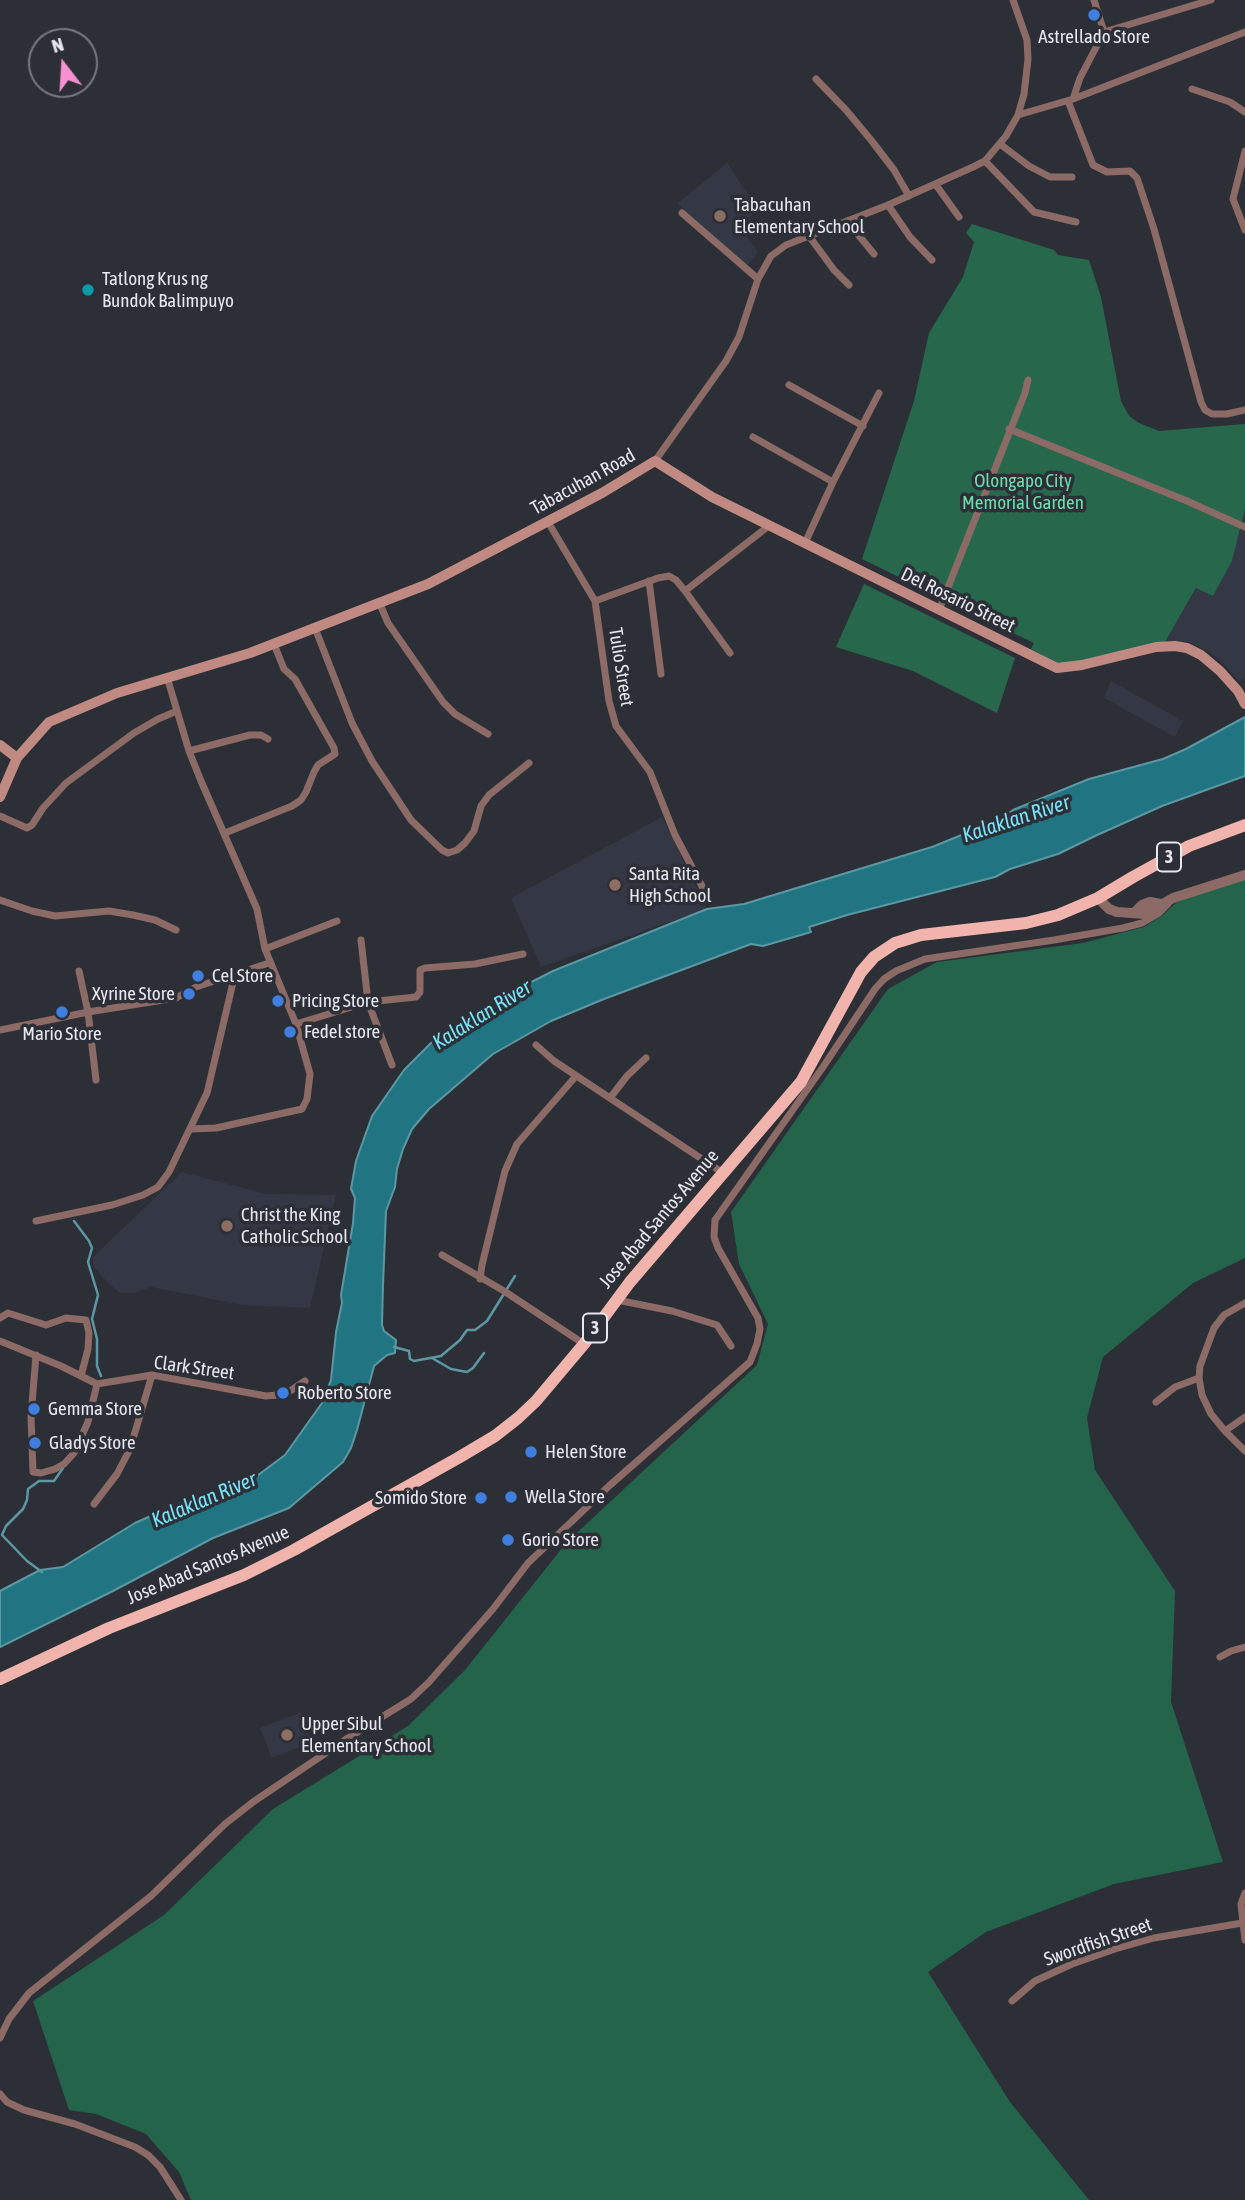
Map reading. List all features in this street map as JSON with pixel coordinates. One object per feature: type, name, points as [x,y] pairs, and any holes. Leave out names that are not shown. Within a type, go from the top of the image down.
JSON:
[{"type":"highway","name":"Jose Abad Santos Avenue","points":[[0,1679],[109,1628],[244,1575],[294,1550],[458,1458],[495,1436],[518,1418],[536,1401],[617,1300],[801,1082],[861,972],[873,957],[895,943],[922,935],[1026,923],[1058,915],[1098,898],[1189,846],[1245,825]]},
{"type":"main road","name":"Tabacuhan Road","points":[[0,797],[17,758],[49,722],[117,693],[250,653],[428,584],[548,523],[655,461]]},
{"type":"main road","name":"Del Rosario Street","points":[[655,461],[712,497],[1057,668],[1082,665],[1156,647],[1187,648],[1242,688],[1245,704]]},
{"type":"main road","points":[[0,745],[17,758]]},
{"type":"street","name":"Tabacuhan Road","points":[[655,461],[726,361],[738,337],[758,279],[771,256],[786,245],[936,185],[985,161],[1000,144],[1018,115],[1024,94],[1028,59],[1027,40],[1013,0]]},
{"type":"street","points":[[1094,0],[1104,32],[1070,100],[1093,165],[1107,172],[1130,171],[1137,178],[1205,410],[1212,414],[1245,410]]},
{"type":"street","points":[[1104,32],[1210,0]]},
{"type":"street","points":[[1018,115],[1070,100],[1245,32]]},
{"type":"street","points":[[816,79],[871,140],[894,170],[909,197]]},
{"type":"street","points":[[1192,89],[1230,102],[1245,112]]},
{"type":"street","points":[[1000,144],[1029,166],[1051,177],[1072,177]]},
{"type":"street","points":[[1245,151],[1233,199],[1245,230]]},
{"type":"street","points":[[985,161],[1034,212],[1076,222]]},
{"type":"street","points":[[936,185],[959,217]]},
{"type":"street","points":[[888,205],[910,237],[932,260]]},
{"type":"street","points":[[682,213],[758,279]]},
{"type":"street","points":[[847,220],[874,254]]},
{"type":"street","points":[[808,236],[849,285]]},
{"type":"street","points":[[939,610],[1028,380]]},
{"type":"street","points":[[789,385],[863,426]]},
{"type":"street","points":[[805,543],[879,393]]},
{"type":"street","points":[[1009,429],[1245,527]]},
{"type":"street","points":[[753,437],[833,482]]},
{"type":"street","name":"Tulio Street","points":[[548,523],[595,601],[609,701],[616,726],[650,772],[675,835],[704,890]]},
{"type":"street","points":[[685,591],[770,525]]},
{"type":"street","points":[[595,601],[668,576],[676,580],[685,591],[730,653]]},
{"type":"street","points":[[649,581],[661,674]]},
{"type":"street","points":[[379,602],[388,623],[443,702],[455,714],[488,734]]},
{"type":"street","points":[[315,628],[352,723],[372,761],[411,820],[442,850],[448,853],[465,843],[474,831],[481,806],[489,795],[529,763]]},
{"type":"street","points":[[225,833],[301,800],[318,765],[335,754],[295,679],[284,669],[274,644]]},
{"type":"street","points":[[167,677],[189,751],[257,909],[265,949],[296,1024],[310,1074],[307,1099],[302,1109],[216,1128],[191,1129]]},
{"type":"street","points":[[0,816],[27,828],[66,783],[134,733],[177,711]]},
{"type":"street","points":[[189,751],[250,735],[261,735],[268,739]]},
{"type":"street","points":[[1098,898],[1117,912],[1135,912],[1150,902],[1161,904],[1245,875]]},
{"type":"street","points":[[0,2038],[9,2019],[29,1993],[151,1896],[225,1824],[348,1738],[411,1699],[493,1609],[528,1563],[609,1486],[750,1362],[760,1329],[758,1318],[718,1248],[714,1237],[715,1220],[823,1067],[874,989],[884,979],[925,959],[1068,938],[1142,923],[1159,913],[1173,898]]},
{"type":"street","points":[[0,900],[55,916],[109,911],[133,915],[155,919],[176,930]]},
{"type":"street","points":[[265,949],[337,921]]},
{"type":"street","points":[[361,940],[368,1002],[392,1065]]},
{"type":"street","points":[[296,1024],[368,1002],[416,997],[420,992],[420,970],[425,968],[475,964],[523,954]]},
{"type":"street","points":[[0,1030],[176,998],[196,987],[270,963]]},
{"type":"street","points":[[79,971],[88,1012],[96,1080]]},
{"type":"street","points":[[36,1221],[112,1205],[158,1187],[169,1172],[207,1094],[235,974]]},
{"type":"street","points":[[536,1045],[554,1061],[723,1173]]},
{"type":"street","points":[[610,1098],[646,1058]]},
{"type":"street","points":[[480,1279],[505,1171],[517,1144],[576,1076]]},
{"type":"street","points":[[442,1255],[504,1291],[584,1344]]},
{"type":"street","points":[[617,1300],[672,1311],[717,1325],[731,1346]]},
{"type":"street","points":[[1245,1303],[1224,1315],[1214,1328],[1200,1366],[1199,1378],[1202,1395],[1211,1414],[1245,1451]]},
{"type":"street","points":[[0,1318],[8,1313],[46,1325],[66,1318],[86,1320],[88,1349],[81,1376]]},
{"type":"street","points":[[0,1341],[36,1355],[97,1384],[88,1422],[74,1453],[64,1464],[41,1473],[33,1472],[31,1409],[36,1355]]},
{"type":"street","points":[[94,1504],[117,1474],[130,1449],[152,1375]]},
{"type":"street","name":"Clark Street","points":[[97,1384],[152,1375],[266,1396],[290,1391],[305,1381]]},
{"type":"street","points":[[1156,1402],[1175,1387],[1199,1378]]},
{"type":"street","points":[[1224,1431],[1245,1417]]},
{"type":"street","points":[[1220,1657],[1245,1647]]},
{"type":"street","points":[[1245,1894],[1241,1904],[1245,1940]]},
{"type":"street","name":"Swordfish Street","points":[[1012,2001],[1035,1981],[1115,1949],[1154,1938],[1242,1923]]},
{"type":"street","points":[[0,2094],[8,2102],[24,2110],[75,2124],[135,2147],[160,2167],[181,2200]]},
{"type":"shaded area","name":"Tabacuhan Elementary School","points":[[727,163],[757,209],[740,228],[758,252],[747,266],[695,224],[678,203]]},
{"type":"shaded area","points":[[1245,509],[1245,678],[1239,681],[1210,652],[1189,642],[1165,642],[1197,588],[1213,596],[1232,561]]},
{"type":"shaded area","points":[[1111,681],[1183,721],[1175,737],[1104,698]]},
{"type":"shaded area","name":"Santa Rita High School","points":[[662,817],[707,909],[541,967],[511,898]]},
{"type":"shaded area","name":"Christ the King Catholic School","points":[[182,1172],[266,1194],[336,1195],[310,1308],[242,1305],[151,1287],[134,1293],[120,1293],[108,1283],[93,1266],[93,1257]]},
{"type":"shaded area","name":"Upper Sibul Elementary School","points":[[302,1712],[313,1742],[272,1758],[260,1728]]},
{"type":"green space","name":"Olongapo City Memorial Garden","points":[[972,224],[1054,250],[1058,255],[1089,260],[1101,297],[1121,401],[1129,416],[1159,431],[1245,424],[1245,509],[1232,561],[1213,596],[1196,588],[1165,642],[1063,666],[1031,649],[1034,643],[862,559],[914,401],[929,333],[963,277],[974,242],[966,233]]},
{"type":"green space","points":[[864,584],[1015,658],[997,713],[913,671],[836,647]]},
{"type":"green space","points":[[1245,880],[1245,1258],[1193,1283],[1103,1357],[1087,1418],[1095,1470],[1175,1591],[1171,1702],[1223,1862],[1114,1884],[986,1932],[928,1972],[1010,2102],[1089,2200],[191,2200],[179,2172],[146,2134],[96,2114],[69,2110],[33,2001],[164,1915],[273,1809],[408,1726],[465,1670],[567,1542],[757,1365],[768,1324],[739,1264],[731,1212],[888,989],[937,962],[1083,943],[1144,927],[1178,901]]},
{"type":"water","name":"Kalaklan River","points":[[1245,717],[1245,776],[1162,806],[1058,854],[1010,869],[995,877],[847,915],[809,927],[811,932],[763,946],[751,944],[551,1021],[493,1054],[429,1109],[412,1129],[403,1149],[395,1187],[386,1211],[383,1285],[382,1325],[384,1331],[396,1340],[395,1353],[387,1355],[374,1366],[357,1430],[343,1462],[289,1508],[213,1538],[0,1647],[0,1591],[40,1570],[63,1567],[135,1523],[180,1503],[246,1484],[285,1455],[322,1403],[331,1380],[353,1223],[355,1198],[351,1189],[356,1161],[372,1116],[404,1070],[435,1039],[504,996],[553,971],[707,909],[744,904],[932,847],[1089,779],[1163,759]]},
{"type":"waterway","points":[[74,1221],[92,1248],[88,1262],[98,1295],[92,1319],[97,1339],[97,1366],[101,1376]]},
{"type":"waterway","points":[[394,1347],[409,1351],[410,1359],[414,1361],[441,1356],[460,1340],[467,1330],[475,1330],[487,1321],[515,1276]]},
{"type":"waterway","points":[[432,1358],[451,1369],[467,1372],[484,1353]]},
{"type":"waterway","points":[[42,1572],[27,1561],[2,1535],[6,1526],[23,1509],[28,1489],[39,1481],[54,1481],[63,1468]]},
{"type":"place","name":"Astrellado Store","points":[[1094,15]]},
{"type":"place","name":"Tabacuhan Elementary School","points":[[720,216]]},
{"type":"place","name":"Tatlong Krus ng Bundok Balimpuyo","points":[[88,290]]},
{"type":"place","name":"Santa Rita High School","points":[[615,885]]},
{"type":"place","name":"Cel Store","points":[[198,976]]},
{"type":"place","name":"Xyrine Store","points":[[189,994]]},
{"type":"place","name":"Pricing Store","points":[[278,1001]]},
{"type":"place","name":"Mario Store","points":[[62,1012]]},
{"type":"place","name":"Fedel store","points":[[290,1032]]},
{"type":"place","name":"Christ the King Catholic School","points":[[227,1226]]},
{"type":"place","name":"Roberto Store","points":[[283,1393]]},
{"type":"place","name":"Gemma Store","points":[[34,1409]]},
{"type":"place","name":"Gladys Store","points":[[35,1443]]},
{"type":"place","name":"Helen Store","points":[[531,1452]]},
{"type":"place","name":"Wella Store","points":[[511,1497]]},
{"type":"place","name":"Somido Store","points":[[481,1498]]},
{"type":"place","name":"Gorio Store","points":[[508,1540]]},
{"type":"place","name":"Upper Sibul Elementary School","points":[[287,1735]]}]
